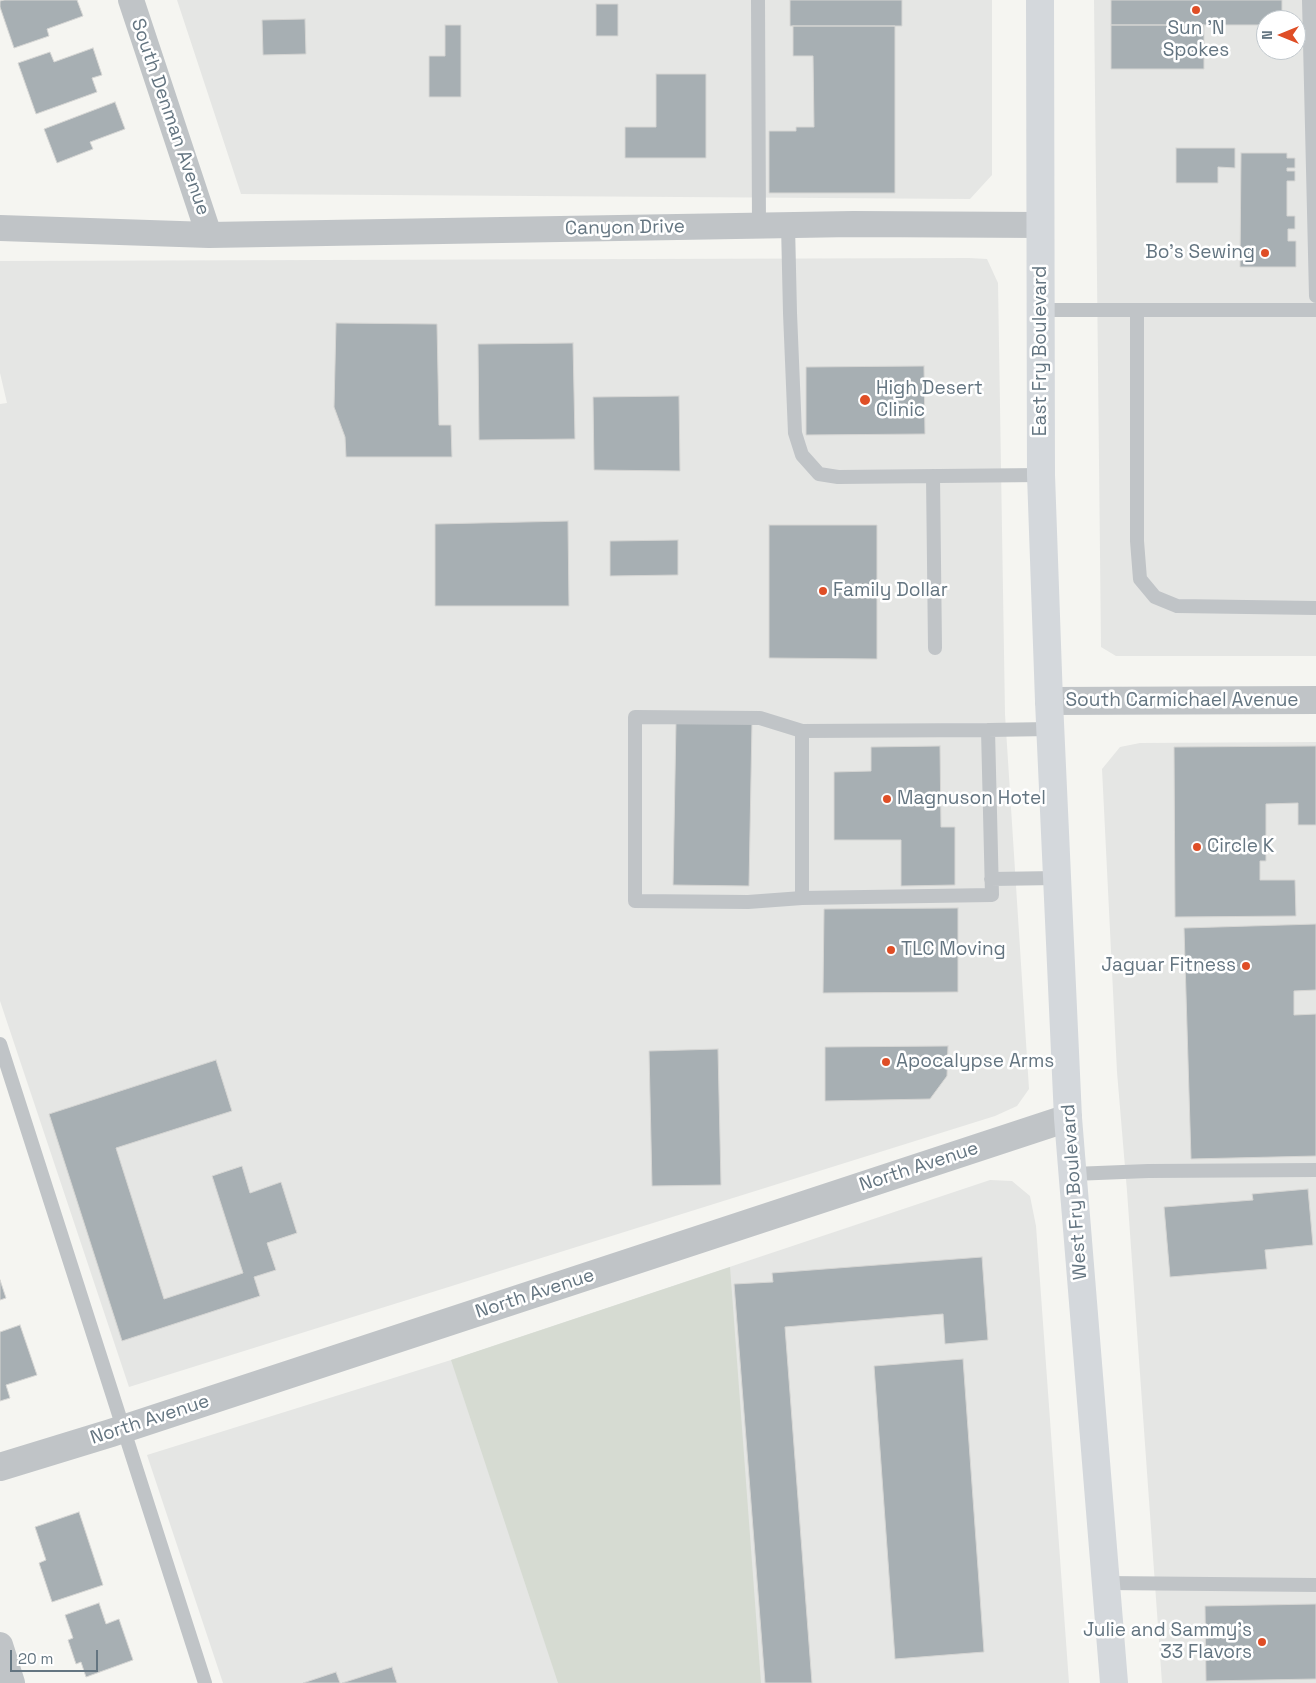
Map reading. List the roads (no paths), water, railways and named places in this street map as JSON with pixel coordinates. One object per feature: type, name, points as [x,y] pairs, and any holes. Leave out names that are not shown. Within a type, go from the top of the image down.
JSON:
[{"type":"main road","name":"East Fry Boulevard","points":[[1040,0],[1041,475],[1048,701]]},
{"type":"main road","name":"West Fry Boulevard","points":[[1048,701],[1068,1118],[1114,1683]]},
{"type":"street","name":"South Denman Avenue","points":[[130,0],[209,235]]},
{"type":"street","name":"Canyon Drive","points":[[0,228],[209,235],[788,225],[1041,225]]},
{"type":"street","name":"South Carmichael Avenue","points":[[1048,701],[1316,700]]},
{"type":"street","name":"North Avenue","points":[[0,1467],[123,1429],[1068,1118]]},
{"type":"street","points":[[0,1645],[12,1683]]},
{"type":"lane","points":[[758,0],[759,226]]},
{"type":"lane","points":[[1309,0],[1316,296]]},
{"type":"lane","points":[[788,225],[795,433],[802,455],[819,474],[838,477],[1041,475]]},
{"type":"lane","points":[[1041,310],[1316,310]]},
{"type":"lane","points":[[1136,310],[1136,540],[1140,579],[1155,597],[1177,606],[1316,608]]},
{"type":"lane","points":[[933,476],[935,648]]},
{"type":"lane","points":[[988,730],[992,895],[802,898],[748,902],[635,901],[635,717],[760,718],[802,731],[1050,729]]},
{"type":"lane","points":[[802,731],[802,898]]},
{"type":"lane","points":[[992,879],[1057,878]]},
{"type":"lane","points":[[0,1044],[205,1683]]},
{"type":"lane","points":[[1073,1174],[1316,1170]]},
{"type":"lane","points":[[1106,1583],[1316,1585]]},
{"type":"place","name":"Sun 'N Spokes","points":[[1196,10]]},
{"type":"place","name":"Bo's Sewing","points":[[1265,253]]},
{"type":"place","name":"High Desert Clinic","points":[[865,400]]},
{"type":"place","name":"Family Dollar","points":[[823,591]]},
{"type":"place","name":"Magnuson Hotel","points":[[887,799]]},
{"type":"place","name":"Circle K","points":[[1197,847]]},
{"type":"place","name":"TLC Moving","points":[[891,950]]},
{"type":"place","name":"Jaguar Fitness","points":[[1246,966]]},
{"type":"place","name":"Apocalypse Arms","points":[[886,1062]]},
{"type":"place","name":"Julie and Sammy's 33 Flavors","points":[[1262,1642]]}]
